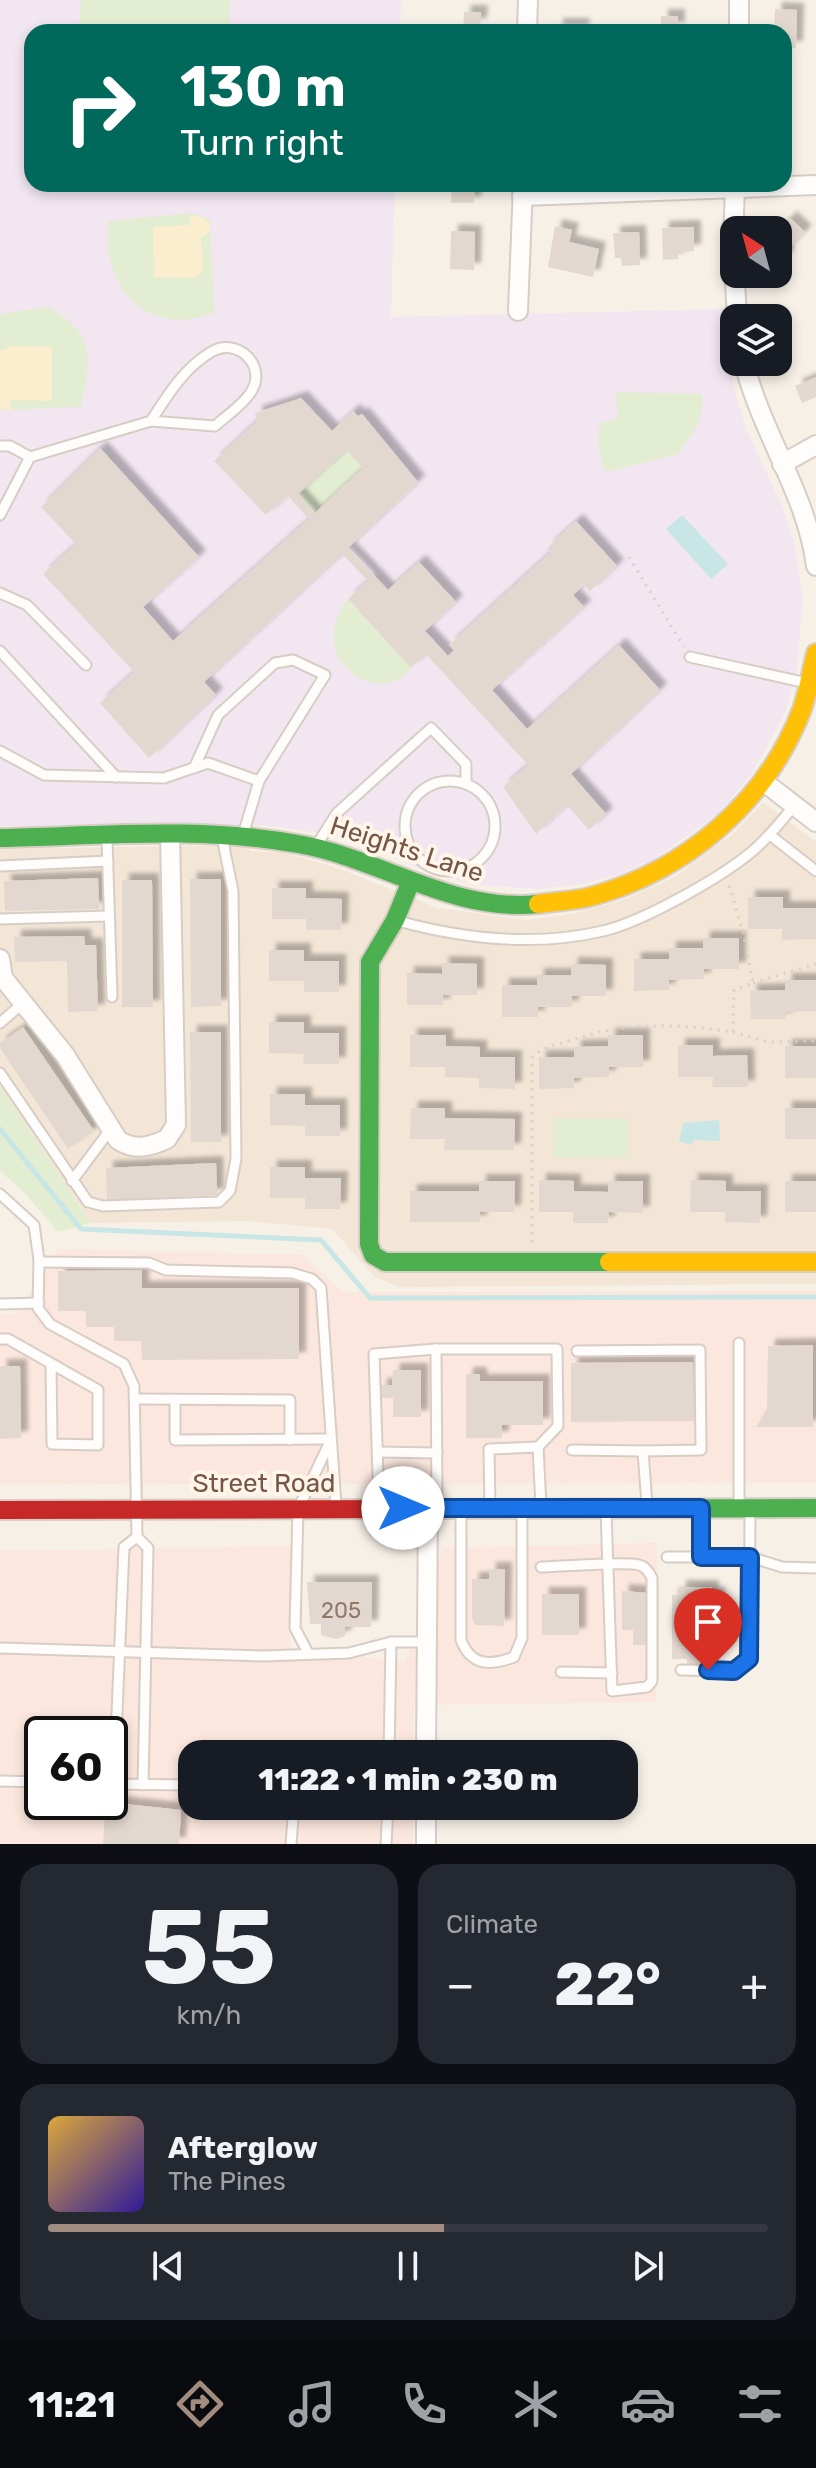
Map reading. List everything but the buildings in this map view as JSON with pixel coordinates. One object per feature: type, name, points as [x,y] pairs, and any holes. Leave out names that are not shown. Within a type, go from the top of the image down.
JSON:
[{"type":"street","points":[[527,24],[528,0]]},
{"type":"street","points":[[739,0],[739,24]]},
{"type":"street","points":[[792,185],[816,185]]},
{"type":"street","points":[[518,311],[523,192]]},
{"type":"street","points":[[735,192],[737,304]]},
{"type":"street","points":[[748,376],[758,412],[804,513],[816,566]]},
{"type":"street","points":[[782,464],[816,445]]},
{"type":"street","name":"Heights Lane","points":[[0,838],[243,835],[316,846],[432,890],[492,903],[535,904],[598,895],[640,882],[695,850],[729,823],[764,782],[790,738],[810,684],[816,653]]},
{"type":"street","points":[[764,782],[816,822]]},
{"type":"street","points":[[0,959],[3,978],[65,1055],[110,1130],[129,1147],[139,1148],[167,1139],[176,1125],[170,834]]},
{"type":"street","points":[[411,881],[395,920],[370,962],[369,1244],[373,1255],[385,1262],[816,1262]]},
{"type":"street","points":[[426,1740],[432,1508]]},
{"type":"street","name":"Street Road","points":[[0,1510],[816,1508]]},
{"type":"street","points":[[426,1820],[426,1844]]},
{"type":"lane","points":[[0,446],[10,446],[30,457],[151,421],[215,426],[251,393],[257,378],[253,362],[242,351],[228,346],[211,352],[174,385],[151,421]]},
{"type":"lane","points":[[0,515],[30,457]]},
{"type":"lane","points":[[0,593],[27,605],[86,665]]},
{"type":"lane","points":[[0,651],[116,777]]},
{"type":"lane","points":[[690,657],[810,684]]},
{"type":"lane","points":[[194,768],[218,715],[275,663],[293,660],[325,675],[259,781],[243,835]]},
{"type":"lane","points":[[316,846],[337,813],[431,728],[466,764],[466,784]]},
{"type":"lane","points":[[0,751],[44,775],[164,778],[208,763],[259,781]]},
{"type":"lane","points":[[437,783],[466,784],[478,791],[493,815],[491,843],[472,865],[458,870],[442,870],[422,860],[408,843],[405,828],[414,799],[437,783]]},
{"type":"lane","points":[[395,920],[448,935],[531,940],[605,931],[674,900],[725,870],[770,835],[795,805]]},
{"type":"lane","points":[[0,1073],[88,1202],[103,1206],[219,1202],[230,1191],[236,1159],[233,891],[221,834]]},
{"type":"lane","points":[[770,835],[816,871]]},
{"type":"lane","points":[[107,836],[112,997]]},
{"type":"lane","points":[[411,881],[422,860]]},
{"type":"lane","points":[[0,866],[108,861]]},
{"type":"lane","points":[[0,919],[109,916]]},
{"type":"lane","points":[[0,1023],[23,1003]]},
{"type":"lane","points":[[72,1181],[110,1130]]},
{"type":"lane","points":[[0,1194],[34,1225],[39,1262],[38,1308],[50,1324],[124,1364],[134,1386],[137,1537],[148,1548],[143,1785]]},
{"type":"lane","points":[[39,1262],[149,1263],[166,1270],[292,1273],[312,1279],[321,1288],[329,1442],[336,1509]]},
{"type":"lane","points":[[0,1304],[39,1303]]},
{"type":"lane","points":[[0,1339],[8,1339],[98,1390],[98,1445],[52,1444],[51,1364]]},
{"type":"lane","points":[[681,1670],[734,1671],[749,1659],[750,1557],[744,1508],[739,1343]]},
{"type":"lane","points":[[432,1508],[437,1453],[436,1349]]},
{"type":"lane","points":[[379,1508],[374,1354],[436,1349],[557,1349],[558,1426],[538,1447],[522,1638],[514,1657],[499,1663],[478,1662],[466,1654],[461,1640],[461,1509]]},
{"type":"lane","points":[[572,1450],[701,1450],[700,1350],[577,1351]]},
{"type":"lane","points":[[135,1399],[290,1400],[290,1440]]},
{"type":"lane","points":[[175,1400],[175,1440],[329,1442]]},
{"type":"lane","points":[[308,1653],[295,1628],[298,1509],[329,1442]]},
{"type":"lane","points":[[490,1509],[489,1449],[538,1447]]},
{"type":"lane","points":[[643,1451],[647,1508]]},
{"type":"lane","points":[[378,1452],[437,1453]]},
{"type":"lane","points":[[541,1567],[608,1566],[638,1564],[652,1578],[652,1681],[639,1691],[612,1691],[612,1673],[608,1566],[606,1508]]},
{"type":"lane","points":[[701,1508],[701,1557]]},
{"type":"lane","points":[[116,1716],[124,1547],[137,1537]]},
{"type":"lane","points":[[667,1557],[750,1557],[782,1567],[816,1568]]},
{"type":"lane","points":[[389,1740],[391,1642]]},
{"type":"lane","points":[[0,1648],[263,1656],[349,1653],[391,1642],[427,1642]]},
{"type":"lane","points":[[561,1672],[612,1673]]},
{"type":"lane","points":[[0,1781],[24,1782]]},
{"type":"lane","points":[[128,1785],[178,1785]]},
{"type":"lane","points":[[291,1844],[293,1820]]},
{"type":"lane","points":[[386,1844],[387,1820]]},
{"type":"path","points":[[629,557],[690,657]]},
{"type":"path","points":[[725,870],[744,936],[753,983]]},
{"type":"path","points":[[733,1032],[734,990],[816,964]]},
{"type":"path","points":[[532,1263],[532,1058],[535,1053],[623,1025],[660,1024],[733,1032],[768,1042],[816,1041]]},
{"type":"shaded area","points":[[0,0],[401,0],[400,24],[24,24],[24,192],[395,192],[391,317],[720,309],[720,376],[732,376],[746,429],[782,506],[794,542],[803,599],[796,677],[784,715],[751,775],[719,813],[653,860],[617,875],[578,885],[538,889],[478,885],[441,876],[333,835],[265,825],[0,826]]},
{"type":"shaded area","points":[[763,802],[816,842],[816,1284],[398,1287],[375,1277],[332,1229],[248,1221],[91,1223],[0,1086],[0,849],[249,845],[250,851],[284,853],[338,868],[437,908],[527,920],[572,914],[626,899],[676,876],[735,832]]},
{"type":"shaded area","points":[[59,1249],[303,1255],[342,1292],[816,1291],[816,1483],[0,1484],[0,1315],[16,1315]]},
{"type":"shaded area","points":[[657,1543],[656,1702],[414,1705],[413,1740],[178,1740],[178,1820],[413,1820],[413,1844],[0,1844],[0,1551],[291,1546],[290,1650],[405,1662],[443,1548]]},
{"type":"green space","points":[[81,0],[230,0],[229,24],[79,24]]},
{"type":"green space","points":[[191,213],[210,219],[214,313],[190,319],[168,319],[149,313],[133,302],[121,287],[112,268],[108,221]]},
{"type":"green space","points":[[47,307],[74,326],[86,348],[87,374],[81,407],[1,410],[0,314]]},
{"type":"green space","points":[[616,392],[702,394],[699,419],[678,454],[607,472],[600,456],[599,428],[600,423],[618,418]]},
{"type":"green space","points":[[346,450],[363,468],[315,513],[298,494]]},
{"type":"green space","points":[[348,599],[411,668],[398,680],[382,684],[365,681],[339,659],[334,641],[336,621]]},
{"type":"green space","points":[[0,1086],[91,1223],[58,1232],[24,1192],[0,1171]]},
{"type":"green space","points":[[552,1118],[628,1119],[627,1157],[554,1158]]},
{"type":"sand","points":[[191,216],[200,216],[210,224],[210,231],[201,238],[203,272],[195,278],[154,277],[153,227],[189,225]]},
{"type":"sand","points":[[13,346],[52,347],[52,401],[10,400],[12,410],[0,409],[0,351]]},
{"type":"water","points":[[682,515],[728,564],[711,579],[666,529]]},
{"type":"water","points":[[719,1120],[720,1141],[695,1140],[690,1145],[679,1141],[683,1123]]},
{"type":"waterway","points":[[0,1129],[81,1229],[321,1240],[370,1298],[816,1297]]},
{"type":"traffic: fast","points":[[0,838],[149,834],[261,838],[328,851],[446,893],[506,905],[538,904]]},
{"type":"traffic: fast","points":[[411,881],[395,920],[370,962],[369,1244],[373,1255],[385,1262],[609,1262]]},
{"type":"traffic: fast","points":[[412,1509],[816,1508]]},
{"type":"traffic: slow","points":[[538,904],[586,898],[627,884],[660,869],[718,828],[744,803],[786,745],[801,712],[816,653]]},
{"type":"traffic: slow","points":[[609,1262],[816,1262]]},
{"type":"traffic: jam","points":[[0,1510],[412,1509]]},
{"type":"route","points":[[403,1508],[701,1508],[701,1557],[750,1557],[749,1659],[734,1671],[708,1670]]}]
